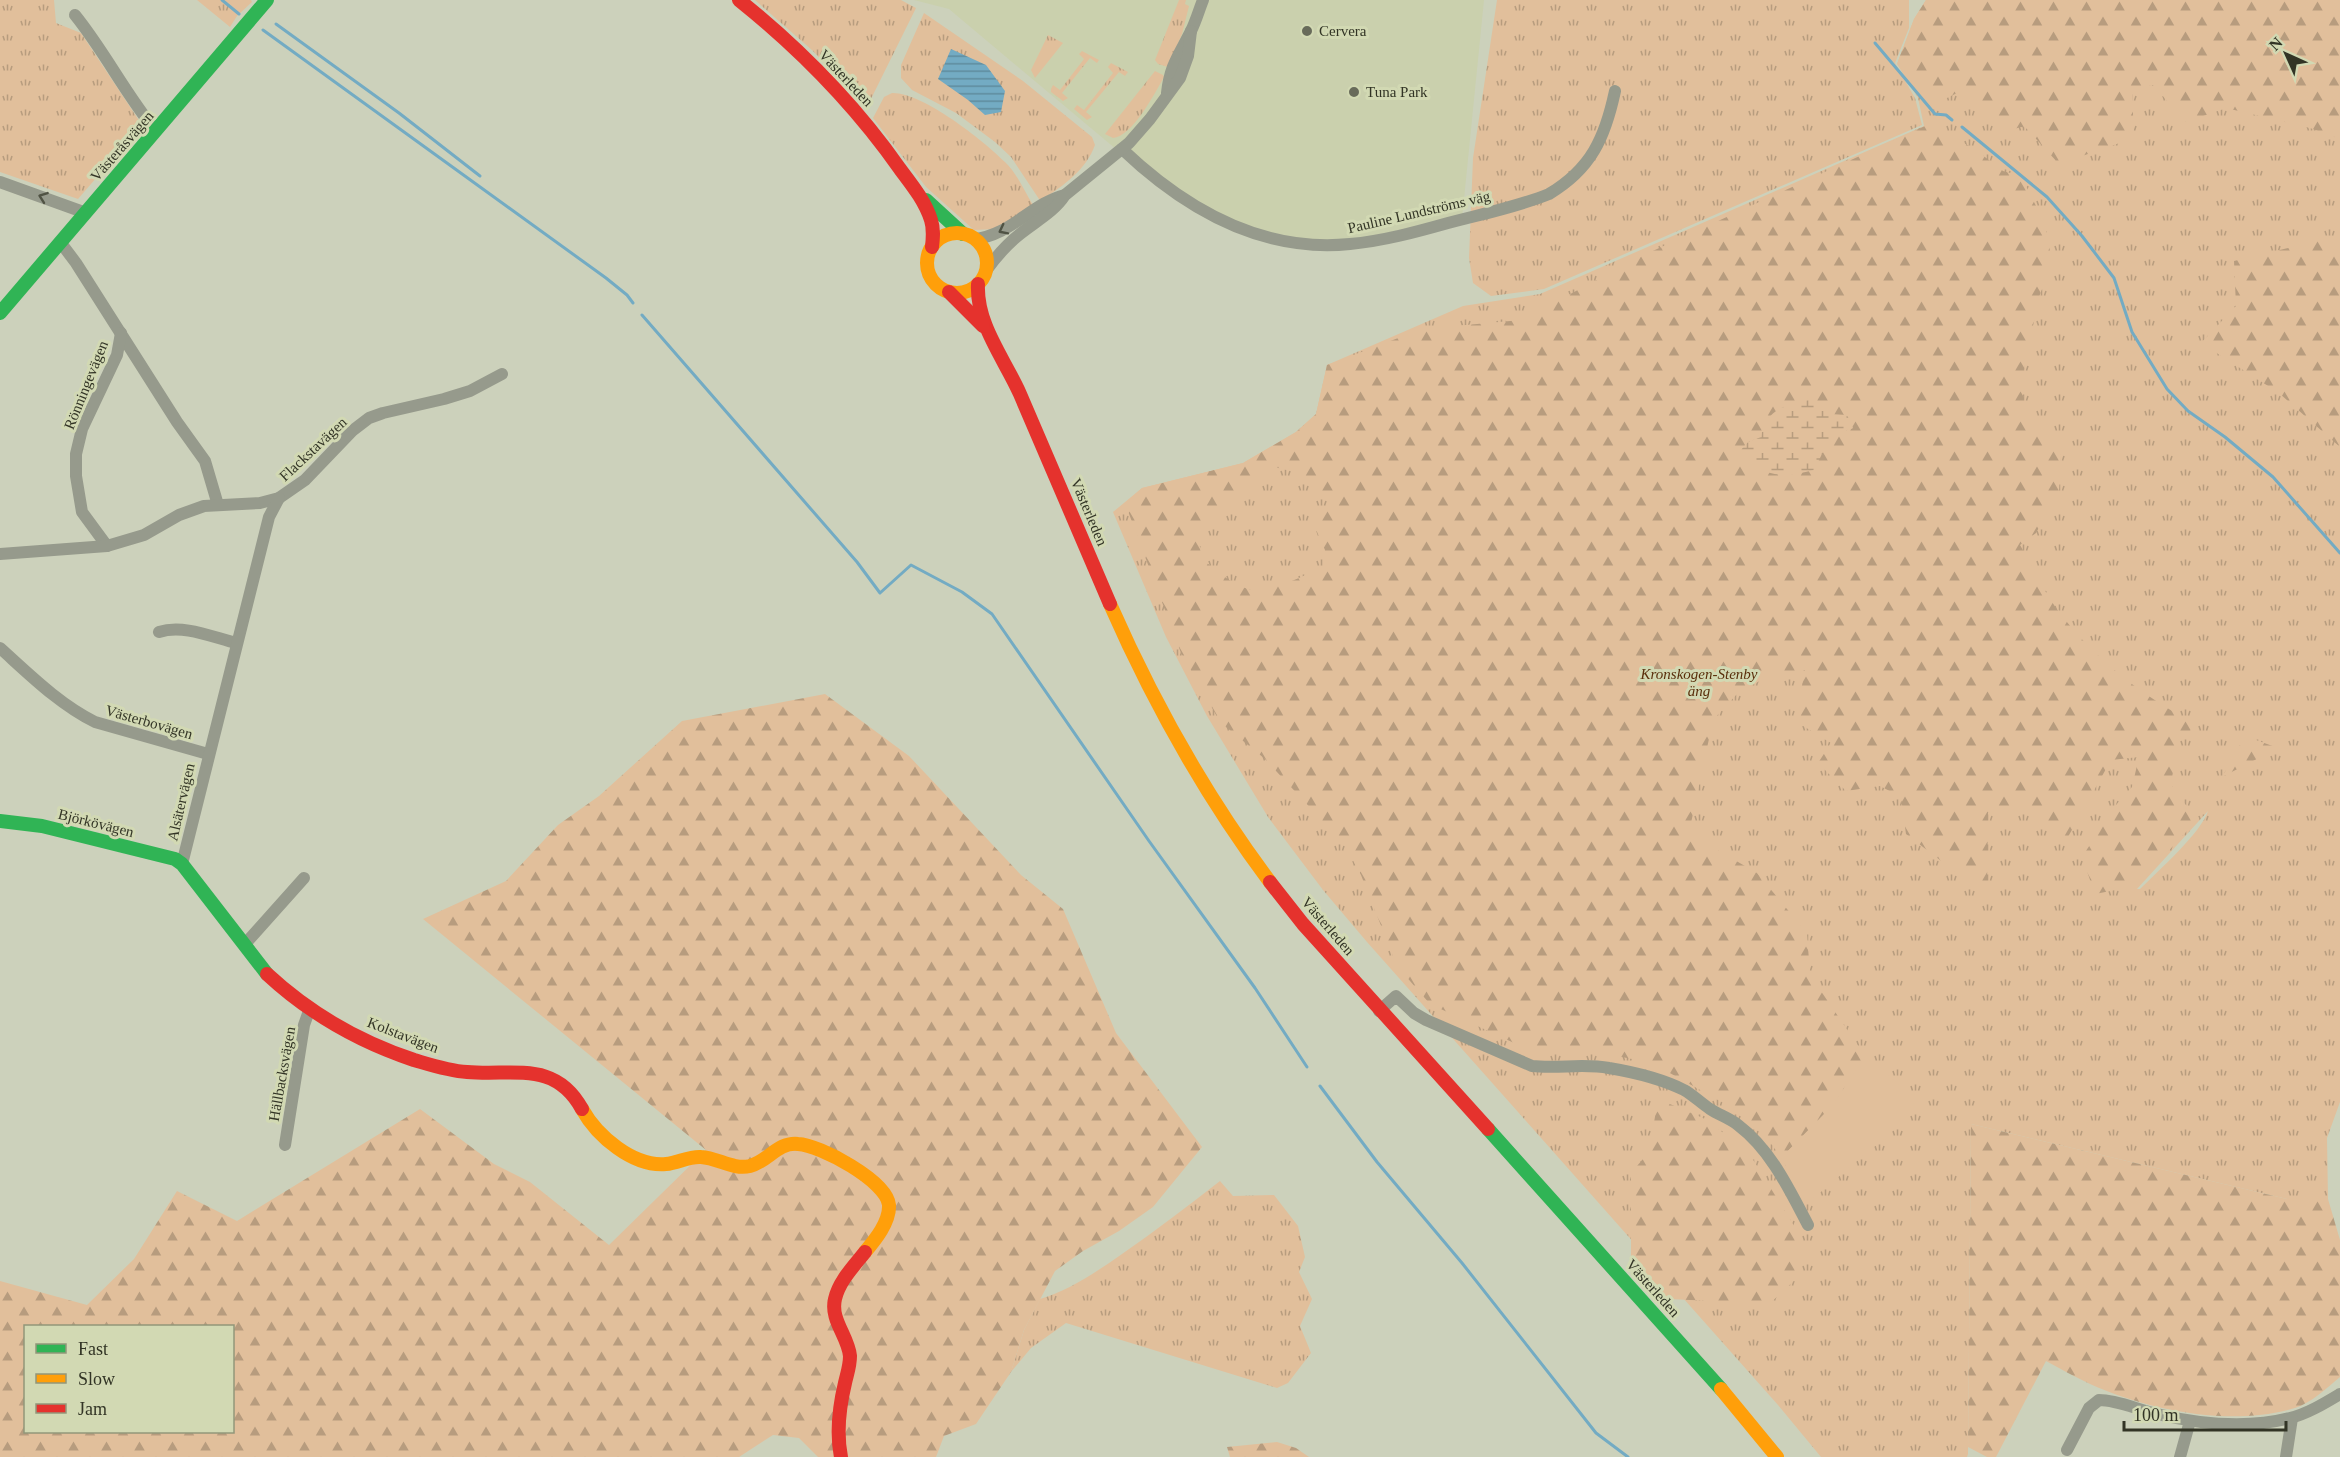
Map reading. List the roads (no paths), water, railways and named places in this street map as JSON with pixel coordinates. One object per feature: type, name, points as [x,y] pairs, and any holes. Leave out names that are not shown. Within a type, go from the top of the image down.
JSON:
[{"type":"main road","name":"Västeråsvägen","points":[[0,313],[267,0]]},
{"type":"main road","name":"Västerleden","points":[[739,0],[794,47],[836,90],[872,132],[916,191],[931,219],[932,247]]},
{"type":"main road","name":"Västerleden","points":[[916,191],[969,237]]},
{"type":"main road","points":[[953,234],[969,237],[985,254],[982,278],[965,292],[949,292],[937,286],[929,274],[927,260],[932,247],[943,237],[953,234]]},
{"type":"main road","name":"Västerleden","points":[[982,278],[978,306],[986,329],[1004,360],[1140,668],[1183,753],[1223,818],[1272,887],[1379,1011],[1692,1356],[1777,1457]]},
{"type":"main road","name":"Västerleden","points":[[949,292],[986,329]]},
{"type":"main road","name":"Björkövägen","points":[[0,821],[42,826],[175,859],[182,864]]},
{"type":"main road","name":"Kolstavägen","points":[[182,864],[271,978],[310,1008],[367,1040],[439,1067],[536,1076],[555,1080],[567,1086],[589,1120],[603,1134],[627,1152],[649,1162],[662,1165],[697,1157],[742,1167],[752,1166],[781,1146],[807,1145],[836,1158],[882,1188],[888,1197],[889,1207],[884,1226],[842,1282],[834,1300],[833,1309],[837,1325],[846,1342],[850,1358],[838,1423],[838,1445],[841,1457]]},
{"type":"street","points":[[982,278],[999,254],[1019,235],[1058,206],[1065,195],[1122,149],[1150,119],[1180,78],[1188,56],[1191,31],[1203,0]]},
{"type":"street","points":[[75,15],[95,40],[156,132]]},
{"type":"street","name":"Pauline Lundströms väg","points":[[1122,149],[1179,196],[1229,225],[1253,234],[1290,243],[1351,244],[1433,227],[1549,194],[1572,178],[1592,156],[1609,118],[1615,91]]},
{"type":"street","points":[[0,182],[86,213]]},
{"type":"street","points":[[969,237],[1001,232],[1054,198],[1065,195]]},
{"type":"street","name":"Rönningevägen","points":[[61,243],[122,333],[177,422],[205,461],[218,505]]},
{"type":"street","name":"Rönningevägen","points":[[107,546],[82,512],[76,476],[76,454],[82,429],[117,355],[122,333]]},
{"type":"street","name":"Flackstavägen","points":[[0,554],[107,546],[144,535],[193,509],[279,498],[305,480],[352,431],[369,418],[470,391],[502,374]]},
{"type":"street","name":"Alsätervägen","points":[[182,864],[269,517],[279,498]]},
{"type":"street","points":[[159,632],[181,629],[236,643]]},
{"type":"street","name":"Västerbovägen","points":[[0,648],[70,708],[95,722],[208,754]]},
{"type":"street","points":[[245,944],[304,878]]},
{"type":"street","points":[[1379,1011],[1396,996],[1426,1020],[1532,1066],[1586,1065],[1610,1068],[1682,1089],[1708,1108],[1735,1122],[1753,1137],[1790,1190],[1808,1225]]},
{"type":"street","name":"Hällbacksvägen","points":[[285,1145],[304,1025],[310,1008]]},
{"type":"street","points":[[2067,1450],[2089,1408],[2099,1400],[2107,1400],[2190,1422],[2253,1423],[2292,1418],[2340,1394]]},
{"type":"street","points":[[2286,1457],[2292,1418]]},
{"type":"street","points":[[2180,1457],[2190,1422]]},
{"type":"water","points":[[951,49],[986,65],[1005,91],[1001,112],[985,115],[938,79]]},
{"type":"waterway","points":[[222,0],[239,14]]},
{"type":"waterway","points":[[276,24],[399,113],[480,176]]},
{"type":"waterway","points":[[263,30],[606,278],[633,303]]},
{"type":"waterway","points":[[1875,43],[1935,114],[1946,115],[1952,120]]},
{"type":"waterway","points":[[1962,127],[2047,197],[2082,236],[2114,278],[2132,332],[2167,389],[2188,411],[2225,437],[2273,477],[2340,553]]},
{"type":"waterway","points":[[642,315],[857,562],[880,593],[911,565],[962,592],[992,614],[1149,841],[1255,988],[1307,1067]]},
{"type":"waterway","points":[[1320,1086],[1377,1162],[1462,1263],[1596,1433],[1628,1457]]},
{"type":"place","name":"Cervera","points":[[1307,31]]},
{"type":"place","name":"Tuna Park","points":[[1354,92]]},
{"type":"park label","name":"Kronskogen-Stenby äng","points":[[1699,682]]}]
